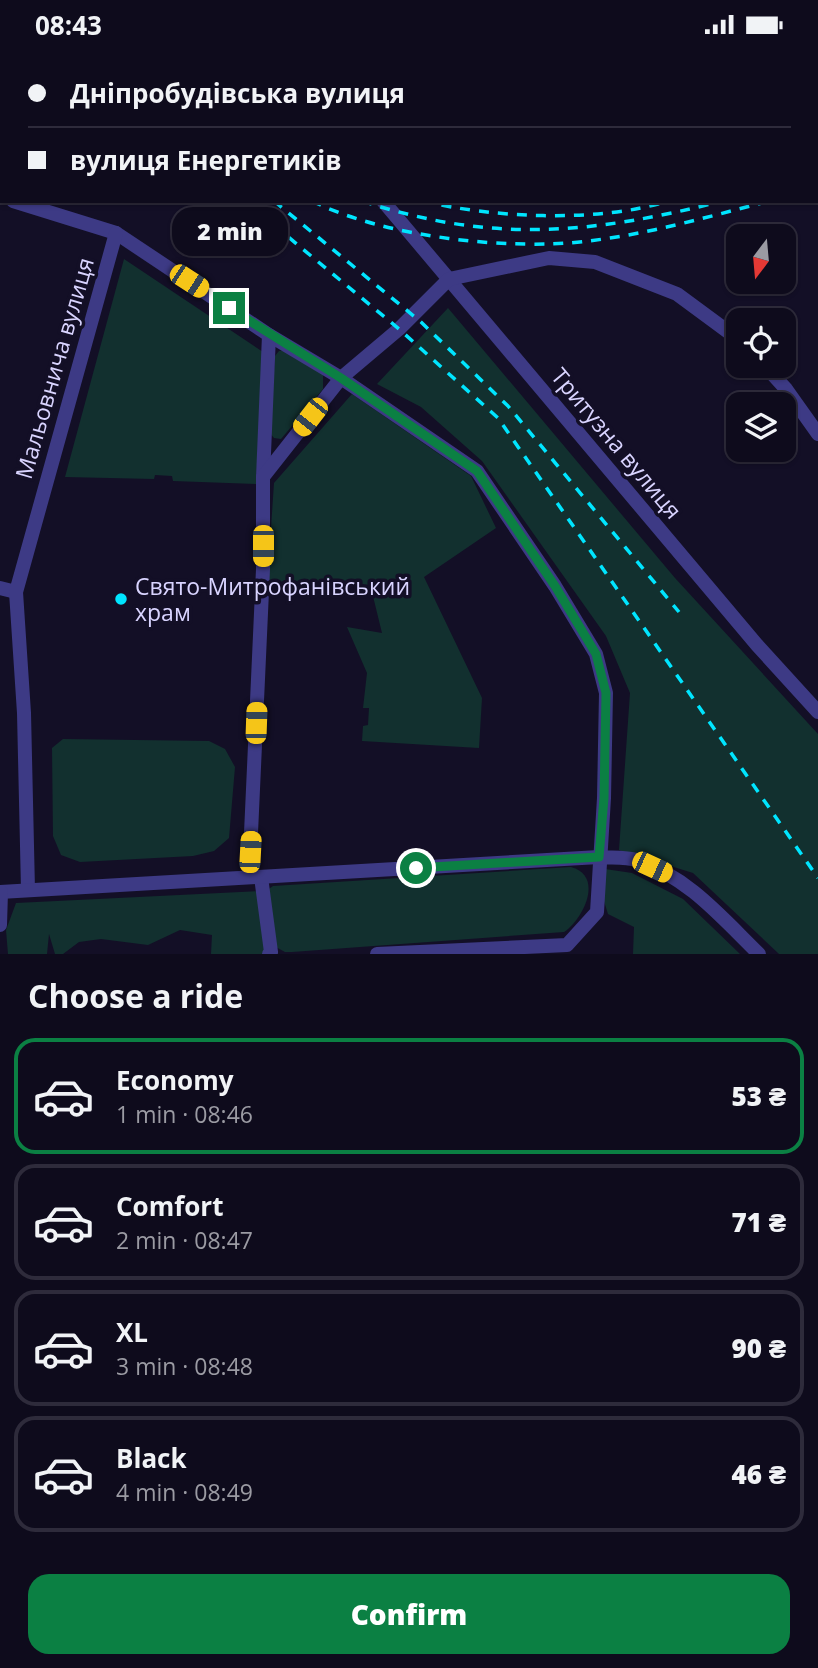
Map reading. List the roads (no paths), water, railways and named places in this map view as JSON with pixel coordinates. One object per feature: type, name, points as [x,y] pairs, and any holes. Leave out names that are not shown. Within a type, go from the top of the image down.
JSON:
[{"type":"street","points":[[19,203],[116,233],[269,335],[341,378],[477,471],[555,586],[596,654],[606,693],[604,798],[597,912],[567,945],[377,954]]},
{"type":"street","name":"Тритузна вулиця","points":[[385,203],[748,634],[818,712]]},
{"type":"street","name":"Мальовнича вулиця","points":[[28,890],[24,713],[16,592],[116,233]]},
{"type":"street","points":[[263,477],[341,378],[399,329],[449,279],[549,258],[596,262],[677,294],[726,330]]},
{"type":"street","points":[[269,335],[263,477],[255,877],[272,953]]},
{"type":"street","points":[[776,378],[818,434]]},
{"type":"street","points":[[0,588],[16,592]]},
{"type":"street","points":[[0,925],[0,892],[599,857],[636,860],[669,875],[698,894],[759,954]]},
{"type":"railway","points":[[247,203],[399,329],[498,418],[818,878]]},
{"type":"railway","points":[[276,203],[421,322],[508,406],[679,612]]},
{"type":"railway","points":[[317,203],[374,224],[410,232],[522,244],[556,244],[634,234],[762,203]]},
{"type":"railway","points":[[369,203],[455,224],[499,229],[585,227],[629,221],[714,203]]},
{"type":"railway","points":[[432,203],[481,211],[546,216],[611,213],[660,203]]},
{"type":"place","name":"Свято-Митрофанівський храм","points":[[121,599]]}]
